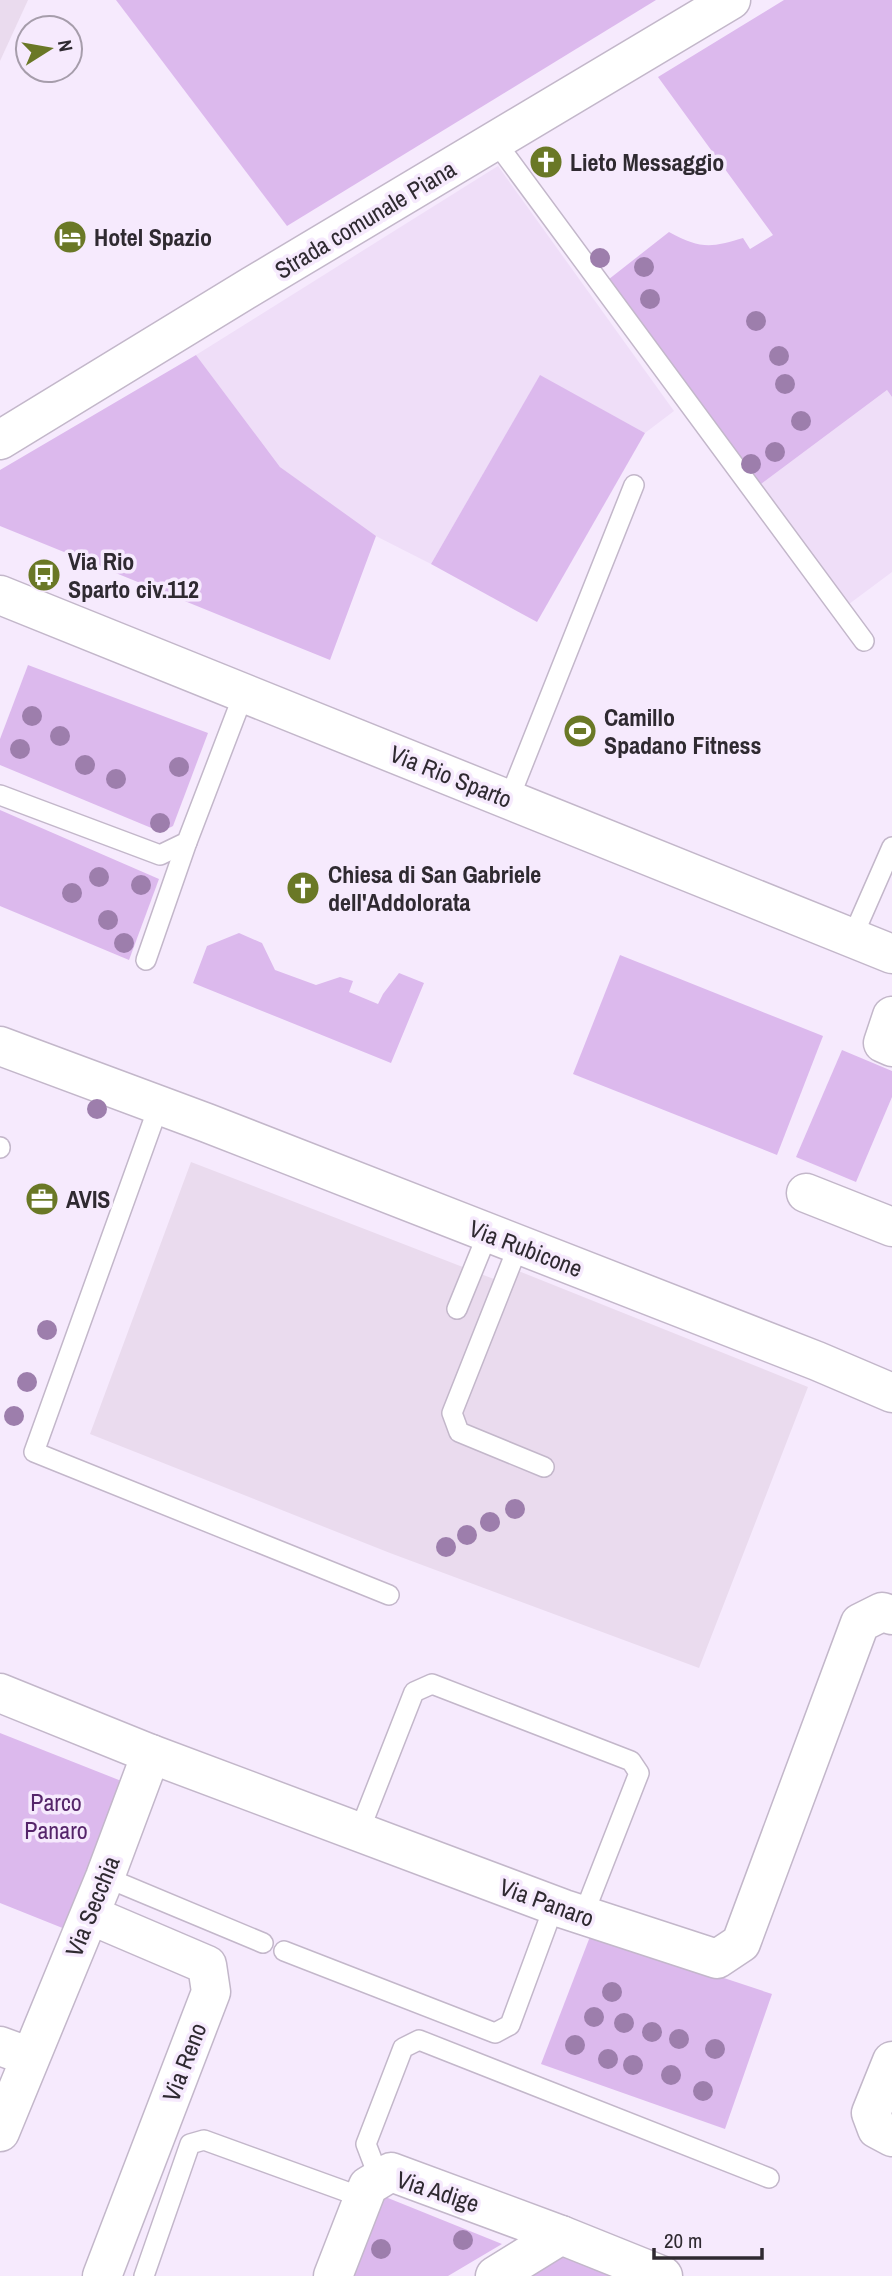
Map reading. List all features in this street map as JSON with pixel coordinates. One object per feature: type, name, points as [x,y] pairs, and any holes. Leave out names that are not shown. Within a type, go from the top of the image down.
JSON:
[{"type":"street","name":"Strada comunale Piana","points":[[0,440],[730,0]]},
{"type":"street","name":"Via Rio Sparto","points":[[3,595],[892,954]]},
{"type":"street","points":[[892,1016],[883,1043],[892,1047]]},
{"type":"street","name":"Via Rubicone","points":[[0,1046],[504,1239],[892,1393]]},
{"type":"street","points":[[806,1193],[892,1227]]},
{"type":"street","name":"Via Panaro","points":[[0,1693],[151,1754],[569,1911],[718,1959],[741,1942],[860,1623],[882,1612],[892,1615]]},
{"type":"street","name":"Via Secchia","points":[[0,2132],[15,2052],[90,1915],[151,1754]]},
{"type":"street","name":"Via Reno","points":[[90,1915],[207,1965],[211,1992],[102,2276]]},
{"type":"street","points":[[882,2125],[892,2061]]},
{"type":"street","name":"Via Adige","points":[[332,2276],[372,2188],[391,2172],[663,2276]]},
{"type":"street","points":[[495,2276],[561,2235]]},
{"type":"lane","points":[[495,141],[864,641]]},
{"type":"lane","points":[[509,799],[634,485]]},
{"type":"lane","points":[[146,960],[187,842],[244,693]]},
{"type":"lane","points":[[0,795],[160,855],[187,842]]},
{"type":"lane","points":[[852,938],[892,847]]},
{"type":"lane","points":[[159,1105],[34,1452],[388,1595]]},
{"type":"lane","points":[[457,1309],[504,1239]]},
{"type":"lane","points":[[504,1239],[452,1413],[458,1432],[544,1467]]},
{"type":"lane","points":[[284,1951],[495,2033],[510,2025],[639,1773],[631,1761],[432,1684],[414,1692],[359,1832]]},
{"type":"lane","points":[[105,1877],[263,1943]]},
{"type":"lane","points":[[144,2276],[190,2144],[204,2140],[372,2188],[366,2144],[402,2048],[419,2040],[769,2178]]},
{"type":"shaded area","points":[[0,0],[28,0],[22,14],[14,14],[14,30],[0,61]]},
{"type":"shaded area","points":[[498,166],[674,411],[645,433],[540,376],[431,564],[366,531],[280,467],[196,355]]},
{"type":"shaded area","points":[[887,390],[892,397],[892,572],[845,607],[757,487]]},
{"type":"shaded area","points":[[191,1162],[499,1281],[506,1266],[808,1387],[699,1668],[390,1553],[90,1434]]},
{"type":"green space","points":[[116,0],[656,0],[287,226]]},
{"type":"green space","points":[[784,0],[892,0],[892,397],[887,390],[757,487],[604,283],[669,232],[689,242],[706,245],[743,238],[750,249],[773,235],[658,77]]},
{"type":"green space","points":[[196,355],[280,467],[376,536],[330,660],[0,526],[0,470]]},
{"type":"green space","points":[[540,375],[645,433],[537,622],[431,564]]},
{"type":"green space","points":[[28,665],[208,733],[173,826],[161,832],[0,765],[0,739]]},
{"type":"green space","points":[[0,810],[159,879],[129,960],[0,906]]},
{"type":"green space","points":[[239,933],[262,943],[275,970],[316,985],[340,977],[353,981],[349,992],[378,1004],[399,973],[424,983],[391,1063],[193,983],[207,946]]},
{"type":"green space","points":[[620,955],[823,1036],[777,1155],[573,1074]]},
{"type":"green space","points":[[842,1050],[892,1071],[892,1097],[856,1182],[796,1157]]},
{"type":"green space","name":"Parco Panaro","points":[[0,1733],[129,1784],[70,1931],[0,1903]]},
{"type":"green space","points":[[591,1934],[772,1994],[725,2129],[541,2064]]},
{"type":"green space","points":[[383,2196],[502,2244],[448,2276],[352,2276]]},
{"type":"green space","points":[[552,2250],[611,2274],[611,2276],[512,2276]]},
{"type":"place","name":"Lieto Messaggio","points":[[546,162]]},
{"type":"place","name":"Hotel Spazio","points":[[70,237]]},
{"type":"place","name":"Via Rio Sparto civ.112","points":[[44,575]]},
{"type":"place","name":"Camillo Spadano Fitness","points":[[580,731]]},
{"type":"place","name":"Chiesa di San Gabriele dell'Addolorata","points":[[303,888]]},
{"type":"place","name":"AVIS","points":[[42,1199]]}]
